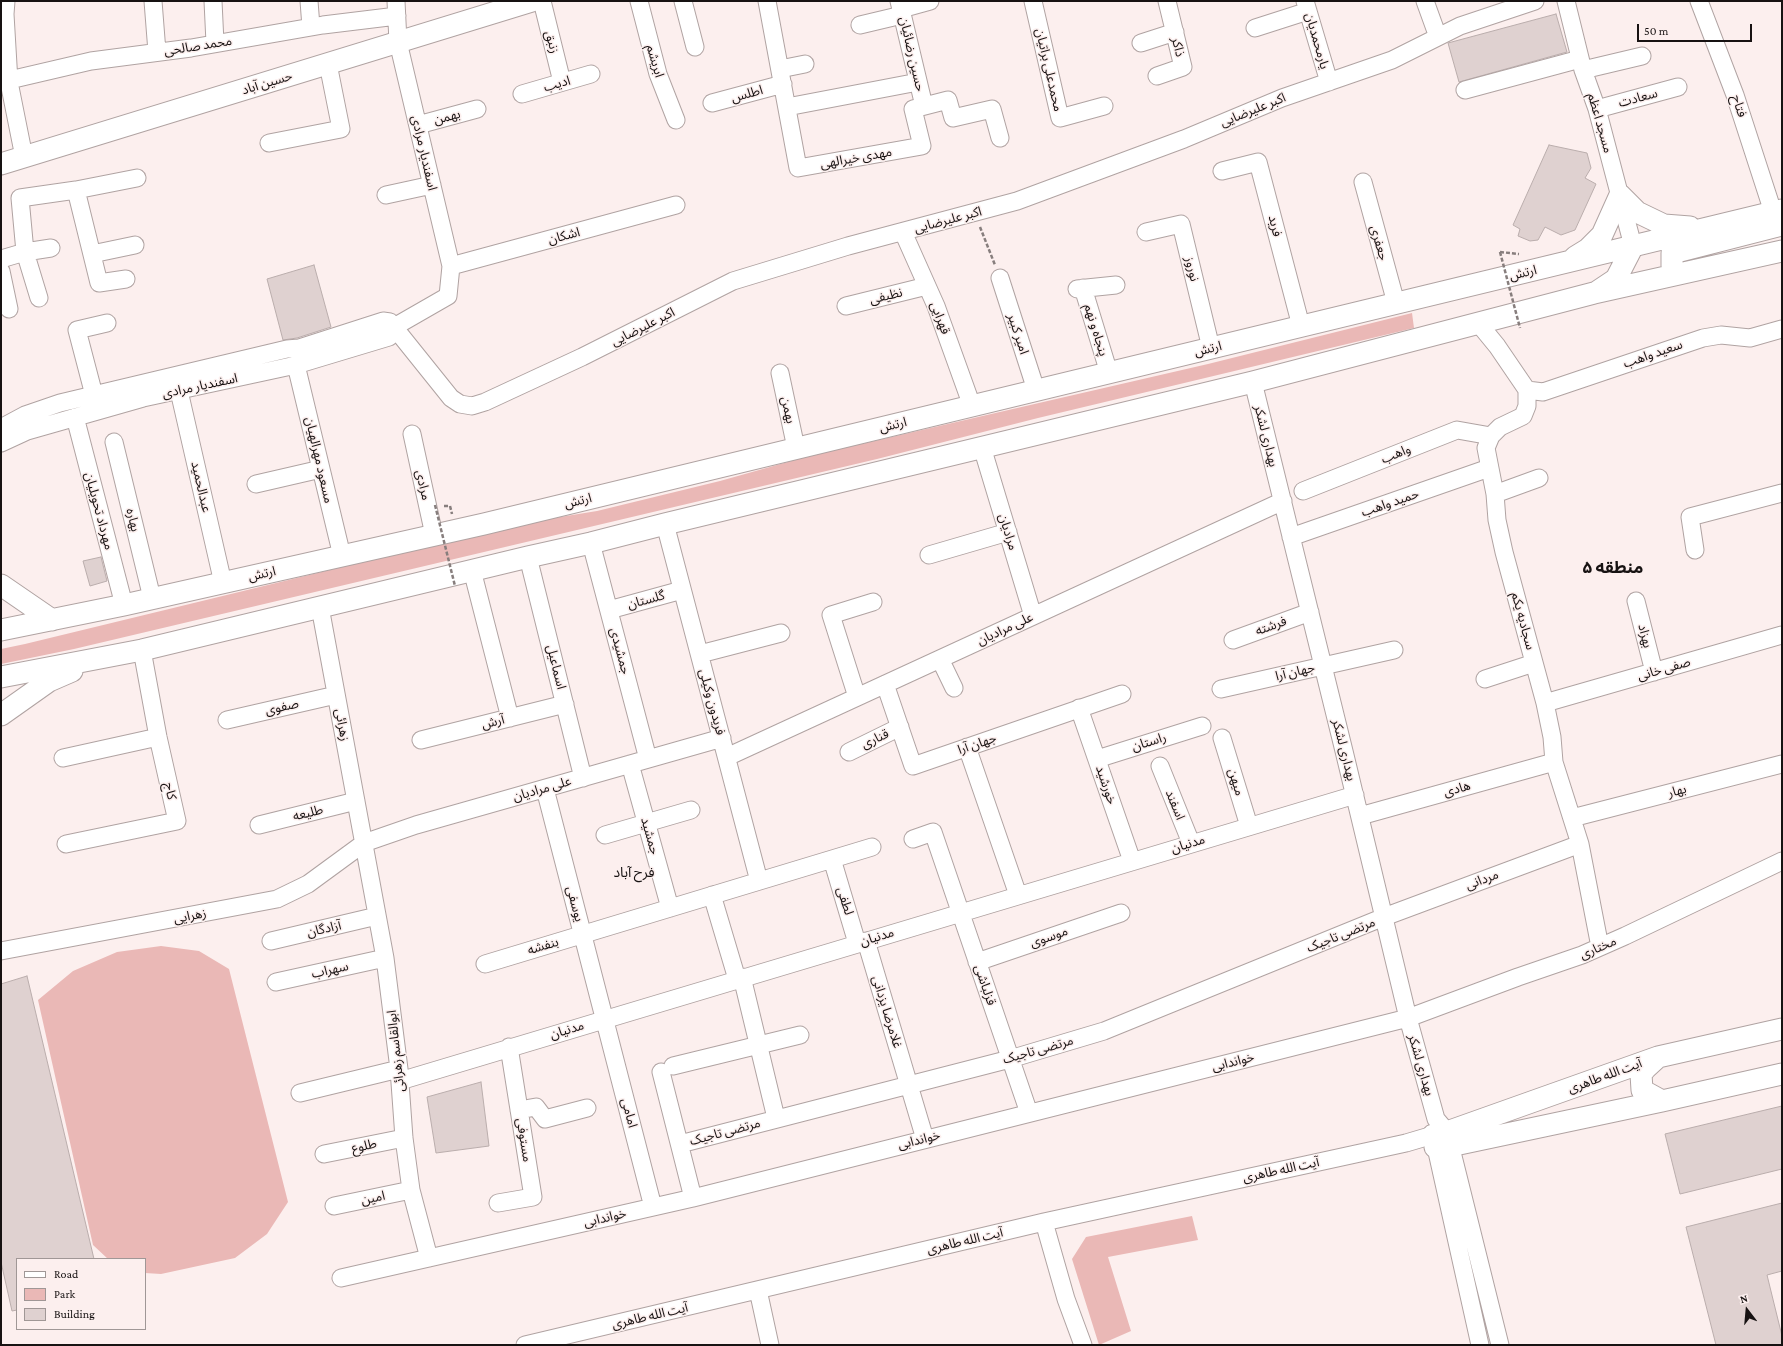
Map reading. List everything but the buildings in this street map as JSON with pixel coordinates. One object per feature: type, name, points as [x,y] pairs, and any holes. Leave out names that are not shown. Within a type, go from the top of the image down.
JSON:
[{"type":"main road","name":"حسین آباد","points":[[1,164],[532,1]]},
{"type":"main road","points":[[1564,263],[1588,249],[1602,235],[1620,195],[1636,212],[1664,225],[1707,228]]},
{"type":"main road","name":"ارتش","points":[[1,630],[124,605],[434,535],[1707,228],[1779,216]]},
{"type":"main road","points":[[1677,274],[1672,266],[1672,254],[1779,216]]},
{"type":"main road","points":[[1594,293],[1616,279],[1634,246]]},
{"type":"main road","points":[[1,677],[142,650],[472,570],[591,543],[1253,382],[1594,293],[1782,250]]},
{"type":"main road","points":[[1,585],[52,620]]},
{"type":"main road","points":[[1,715],[49,681],[101,659]]},
{"type":"main road","name":"آیت الله طاهری","points":[[1440,1136],[1658,1057],[1782,1029]]},
{"type":"main road","points":[[1658,1057],[1641,1074],[1642,1090],[1662,1101]]},
{"type":"main road","points":[[1440,1136],[1662,1101],[1782,1074]]},
{"type":"street","points":[[6,1],[5,82],[24,157]]},
{"type":"street","points":[[153,1],[157,52]]},
{"type":"street","points":[[213,1],[214,43]]},
{"type":"street","points":[[309,1],[310,27]]},
{"type":"street","name":"زنبق","points":[[542,1],[562,82]]},
{"type":"street","name":"ابریشم","points":[[639,1],[658,74],[676,120]]},
{"type":"street","points":[[683,1],[695,47]]},
{"type":"street","name":"مهدی خیرالهی","points":[[767,1],[798,168],[922,146],[913,109],[924,106]]},
{"type":"street","name":"محمدعلی براتیان","points":[[1033,1],[1060,118],[1104,106]]},
{"type":"street","name":"ذاکر","points":[[1158,76],[1183,67],[1167,1]]},
{"type":"street","points":[[1425,1],[1438,37]]},
{"type":"street","name":"اکبر علیرضایی","points":[[394,327],[451,398],[460,404],[472,406],[484,402],[582,357],[733,282],[848,246],[1017,201],[1184,139],[1282,98],[1392,60],[1460,26],[1535,1]]},
{"type":"street","name":"مسجد اعظم","points":[[1566,1],[1582,64],[1597,109],[1634,246]]},
{"type":"street","name":"فتاح","points":[[1699,1],[1779,216]]},
{"type":"street","points":[[860,25],[901,8],[930,2]]},
{"type":"street","points":[[1255,28],[1306,6]]},
{"type":"street","name":"یارمحمدیان","points":[[1306,6],[1329,82]]},
{"type":"street","name":"محمد صالحی","points":[[5,82],[91,61],[157,52],[310,27],[396,8]]},
{"type":"street","name":"اسفندیار مرادی","points":[[394,327],[448,296],[451,266],[398,42],[396,8]]},
{"type":"street","name":"حسین رضائیان","points":[[901,8],[924,106]]},
{"type":"street","points":[[1141,43],[1175,32]]},
{"type":"street","points":[[1464,90],[1582,64],[1642,56]]},
{"type":"street","points":[[269,143],[341,129],[328,64]]},
{"type":"street","name":"اطلس","points":[[712,103],[781,76],[805,64]]},
{"type":"street","name":"ادیب","points":[[522,94],[592,74]]},
{"type":"street","points":[[787,107],[918,82]]},
{"type":"street","name":"سعادت","points":[[1597,109],[1678,88]]},
{"type":"street","points":[[924,106],[948,100],[953,118],[992,109],[1000,138]]},
{"type":"street","name":"بهمن","points":[[418,125],[477,109]]},
{"type":"street","name":"فرید","points":[[1222,171],[1258,162],[1301,326]]},
{"type":"street","points":[[39,298],[25,252],[20,198],[76,190],[137,178]]},
{"type":"street","name":"جعفری","points":[[1363,182],[1396,303]]},
{"type":"street","points":[[386,195],[432,185]]},
{"type":"street","points":[[76,190],[99,283],[126,279]]},
{"type":"street","name":"اشکان","points":[[451,266],[676,205]]},
{"type":"street","name":"نوروز","points":[[1146,232],[1181,224],[1211,348]]},
{"type":"street","name":"قهرایی","points":[[903,232],[936,306],[972,406]]},
{"type":"street","points":[[92,254],[135,245]]},
{"type":"street","points":[[1,259],[25,252],[51,248]]},
{"type":"street","points":[[1,271],[9,309]]},
{"type":"street","name":"امیر کبیر","points":[[1000,278],[1036,390]]},
{"type":"street","name":"پنجاه و نهم","points":[[1109,373],[1080,288],[1116,285]]},
{"type":"street","name":"نظیفی","points":[[846,306],[927,286]]},
{"type":"street","name":"اسفندیار مرادی","points":[[1,428],[25,415],[60,403],[286,349],[299,348],[383,321],[390,322],[394,327],[394,332],[389,337],[296,365],[143,398],[28,431],[1,443]]},
{"type":"street","points":[[94,395],[77,330],[107,323]]},
{"type":"street","points":[[1479,324],[1497,346],[1527,390],[1527,406],[1523,416],[1500,427],[1491,436]]},
{"type":"street","name":"سعید واهب","points":[[1527,390],[1543,392],[1703,338],[1721,335],[1750,338],[1782,329]]},
{"type":"street","name":"مسعود مهرالهیان","points":[[296,365],[342,556]]},
{"type":"street","name":"بهمن","points":[[780,373],[796,448]]},
{"type":"street","name":"بهداری لشکر","points":[[1253,382],[1283,500],[1408,1018],[1440,1136]]},
{"type":"street","name":"عبدالحمید","points":[[179,390],[222,583]]},
{"type":"street","name":"مهرداد تحویلیان","points":[[74,417],[124,605]]},
{"type":"street","name":"واهب","points":[[1303,491],[1457,430],[1491,436]]},
{"type":"street","name":"مرادی","points":[[412,434],[434,535]]},
{"type":"street","name":"سجادیه یکم","points":[[1491,436],[1486,448],[1495,494],[1497,520],[1504,552],[1545,703],[1552,737],[1554,762],[1580,844],[1600,947]]},
{"type":"street","name":"بهاره","points":[[114,442],[152,598]]},
{"type":"street","name":"مرادیان","points":[[982,447],[1033,616]]},
{"type":"street","name":"حمید واهب","points":[[1291,537],[1489,468]]},
{"type":"street","points":[[256,484],[321,469]]},
{"type":"street","points":[[1495,494],[1539,478]]},
{"type":"street","points":[[1695,550],[1690,517],[1782,493]]},
{"type":"street","name":"علی مرادیان","points":[[727,758],[1283,500]]},
{"type":"street","name":"فریدون وکیلی","points":[[665,524],[759,881]]},
{"type":"street","points":[[929,555],[1008,532]]},
{"type":"street","name":"جمشیدی","points":[[591,543],[648,759]]},
{"type":"street","name":"اسماعیل","points":[[528,557],[583,778]]},
{"type":"street","points":[[472,570],[510,718]]},
{"type":"street","name":"گلستان","points":[[609,610],[682,590]]},
{"type":"street","name":"بهزاد","points":[[1636,601],[1654,672]]},
{"type":"street","points":[[857,697],[831,615],[873,602]]},
{"type":"street","name":"زهرائی","points":[[320,607],[364,843]]},
{"type":"street","name":"فرشته","points":[[1233,640],[1310,612]]},
{"type":"street","points":[[700,654],[781,633]]},
{"type":"street","name":"صفی خانی","points":[[1545,703],[1782,635]]},
{"type":"street","name":"کاج","points":[[66,844],[177,821],[158,737],[142,650]]},
{"type":"street","name":"جهان آرا","points":[[1221,689],[1394,650]]},
{"type":"street","points":[[940,659],[954,688]]},
{"type":"street","points":[[1485,679],[1534,663]]},
{"type":"street","name":"جهان آرا","points":[[885,684],[913,766],[1122,694]]},
{"type":"street","name":"صفوی","points":[[227,720],[336,694]]},
{"type":"street","name":"آرش","points":[[421,740],[565,704]]},
{"type":"street","name":"خورشید","points":[[1079,708],[1132,861]]},
{"type":"street","name":"راستان","points":[[1096,758],[1202,726]]},
{"type":"street","name":"قناری","points":[[849,752],[900,727]]},
{"type":"street","points":[[63,758],[158,737]]},
{"type":"street","name":"علی مرادیان","points":[[364,843],[416,825],[722,738]]},
{"type":"street","name":"میهن","points":[[1222,738],[1249,826]]},
{"type":"street","points":[[967,747],[1018,895]]},
{"type":"street","name":"هادی","points":[[1360,816],[1554,762]]},
{"type":"street","name":"جمشید","points":[[630,764],[670,908]]},
{"type":"street","name":"بهار","points":[[1572,818],[1782,764]]},
{"type":"street","name":"اسفند","points":[[1160,766],[1191,843]]},
{"type":"street","name":"یوسفی","points":[[545,789],[604,1018]]},
{"type":"street","name":"مدنیان","points":[[300,1093],[400,1075],[509,1047],[1354,795]]},
{"type":"street","name":"طلیعه","points":[[259,825],[356,801]]},
{"type":"street","points":[[605,835],[691,810]]},
{"type":"street","name":"قزلباشی","points":[[913,839],[933,832],[1029,1113]]},
{"type":"street","name":"ابوالقاسم زهرائی","points":[[364,843],[385,958],[400,1075],[404,1138],[411,1190],[430,1258]]},
{"type":"street","name":"زهرایی","points":[[1,951],[277,899],[308,884],[364,843]]},
{"type":"street","name":"مردانی","points":[[1384,917],[1580,844]]},
{"type":"street","name":"بنفشه","points":[[485,964],[872,847]]},
{"type":"street","name":"لطفی","points":[[832,859],[861,942]]},
{"type":"street","name":"مختاری","points":[[1408,1018],[1600,947],[1782,860]]},
{"type":"street","points":[[712,895],[739,978],[758,1045],[776,1118]]},
{"type":"street","name":"موسوی","points":[[977,962],[1121,913]]},
{"type":"street","name":"آزادگان","points":[[271,941],[377,916]]},
{"type":"street","name":"مرتضی تاجیک","points":[[680,1144],[776,1118],[1010,1059],[1104,1031],[1384,917]]},
{"type":"street","name":"غلامرضا یزدانی","points":[[861,942],[909,1084],[925,1139]]},
{"type":"street","name":"سهراب","points":[[276,982],[385,958]]},
{"type":"street","name":"امامی","points":[[604,1018],[653,1207]]},
{"type":"street","name":"خواندابی","points":[[341,1278],[693,1198],[1408,1018]]},
{"type":"street","points":[[693,1198],[680,1144],[667,1069],[800,1035]]},
{"type":"street","name":"مستوفی","points":[[498,1203],[533,1197],[509,1047]]},
{"type":"street","points":[[519,1110],[536,1107],[545,1119],[587,1108]]},
{"type":"street","points":[[1440,1136],[1480,1345]]},
{"type":"street","points":[[1440,1136],[1500,1345]]},
{"type":"street","name":"آیت الله طاهری","points":[[525,1345],[1044,1222],[1440,1136]]},
{"type":"street","name":"طلوع","points":[[324,1154],[404,1138]]},
{"type":"street","name":"امین","points":[[334,1206],[411,1190]]},
{"type":"street","points":[[1044,1222],[1066,1299],[1083,1345]]},
{"type":"street","points":[[758,1290],[770,1345]]},
{"type":"path","points":[[974,213],[1000,278]]},
{"type":"path","points":[[1520,254],[1500,252],[1520,328]]},
{"type":"path","points":[[434,506],[455,586]]},
{"type":"green space","points":[[1412,313],[1414,328],[1038,418],[877,459],[74,649],[1,664],[1,649],[523,523],[597,511],[720,481],[809,456],[1208,364]]},
{"type":"green space","points":[[161,946],[199,951],[229,969],[288,1202],[267,1234],[235,1258],[161,1274],[146,1273],[146,1258],[107,1258],[93,1245],[38,1000],[73,971],[117,952]]},
{"type":"green space","points":[[1192,1216],[1198,1240],[1108,1257],[1131,1331],[1099,1345],[1072,1259],[1086,1237]]},
{"type":"district","name":"منطقه ۵","points":[[1613,568]]},
{"type":"district","name":"فرح آباد","points":[[634,873]]}]
